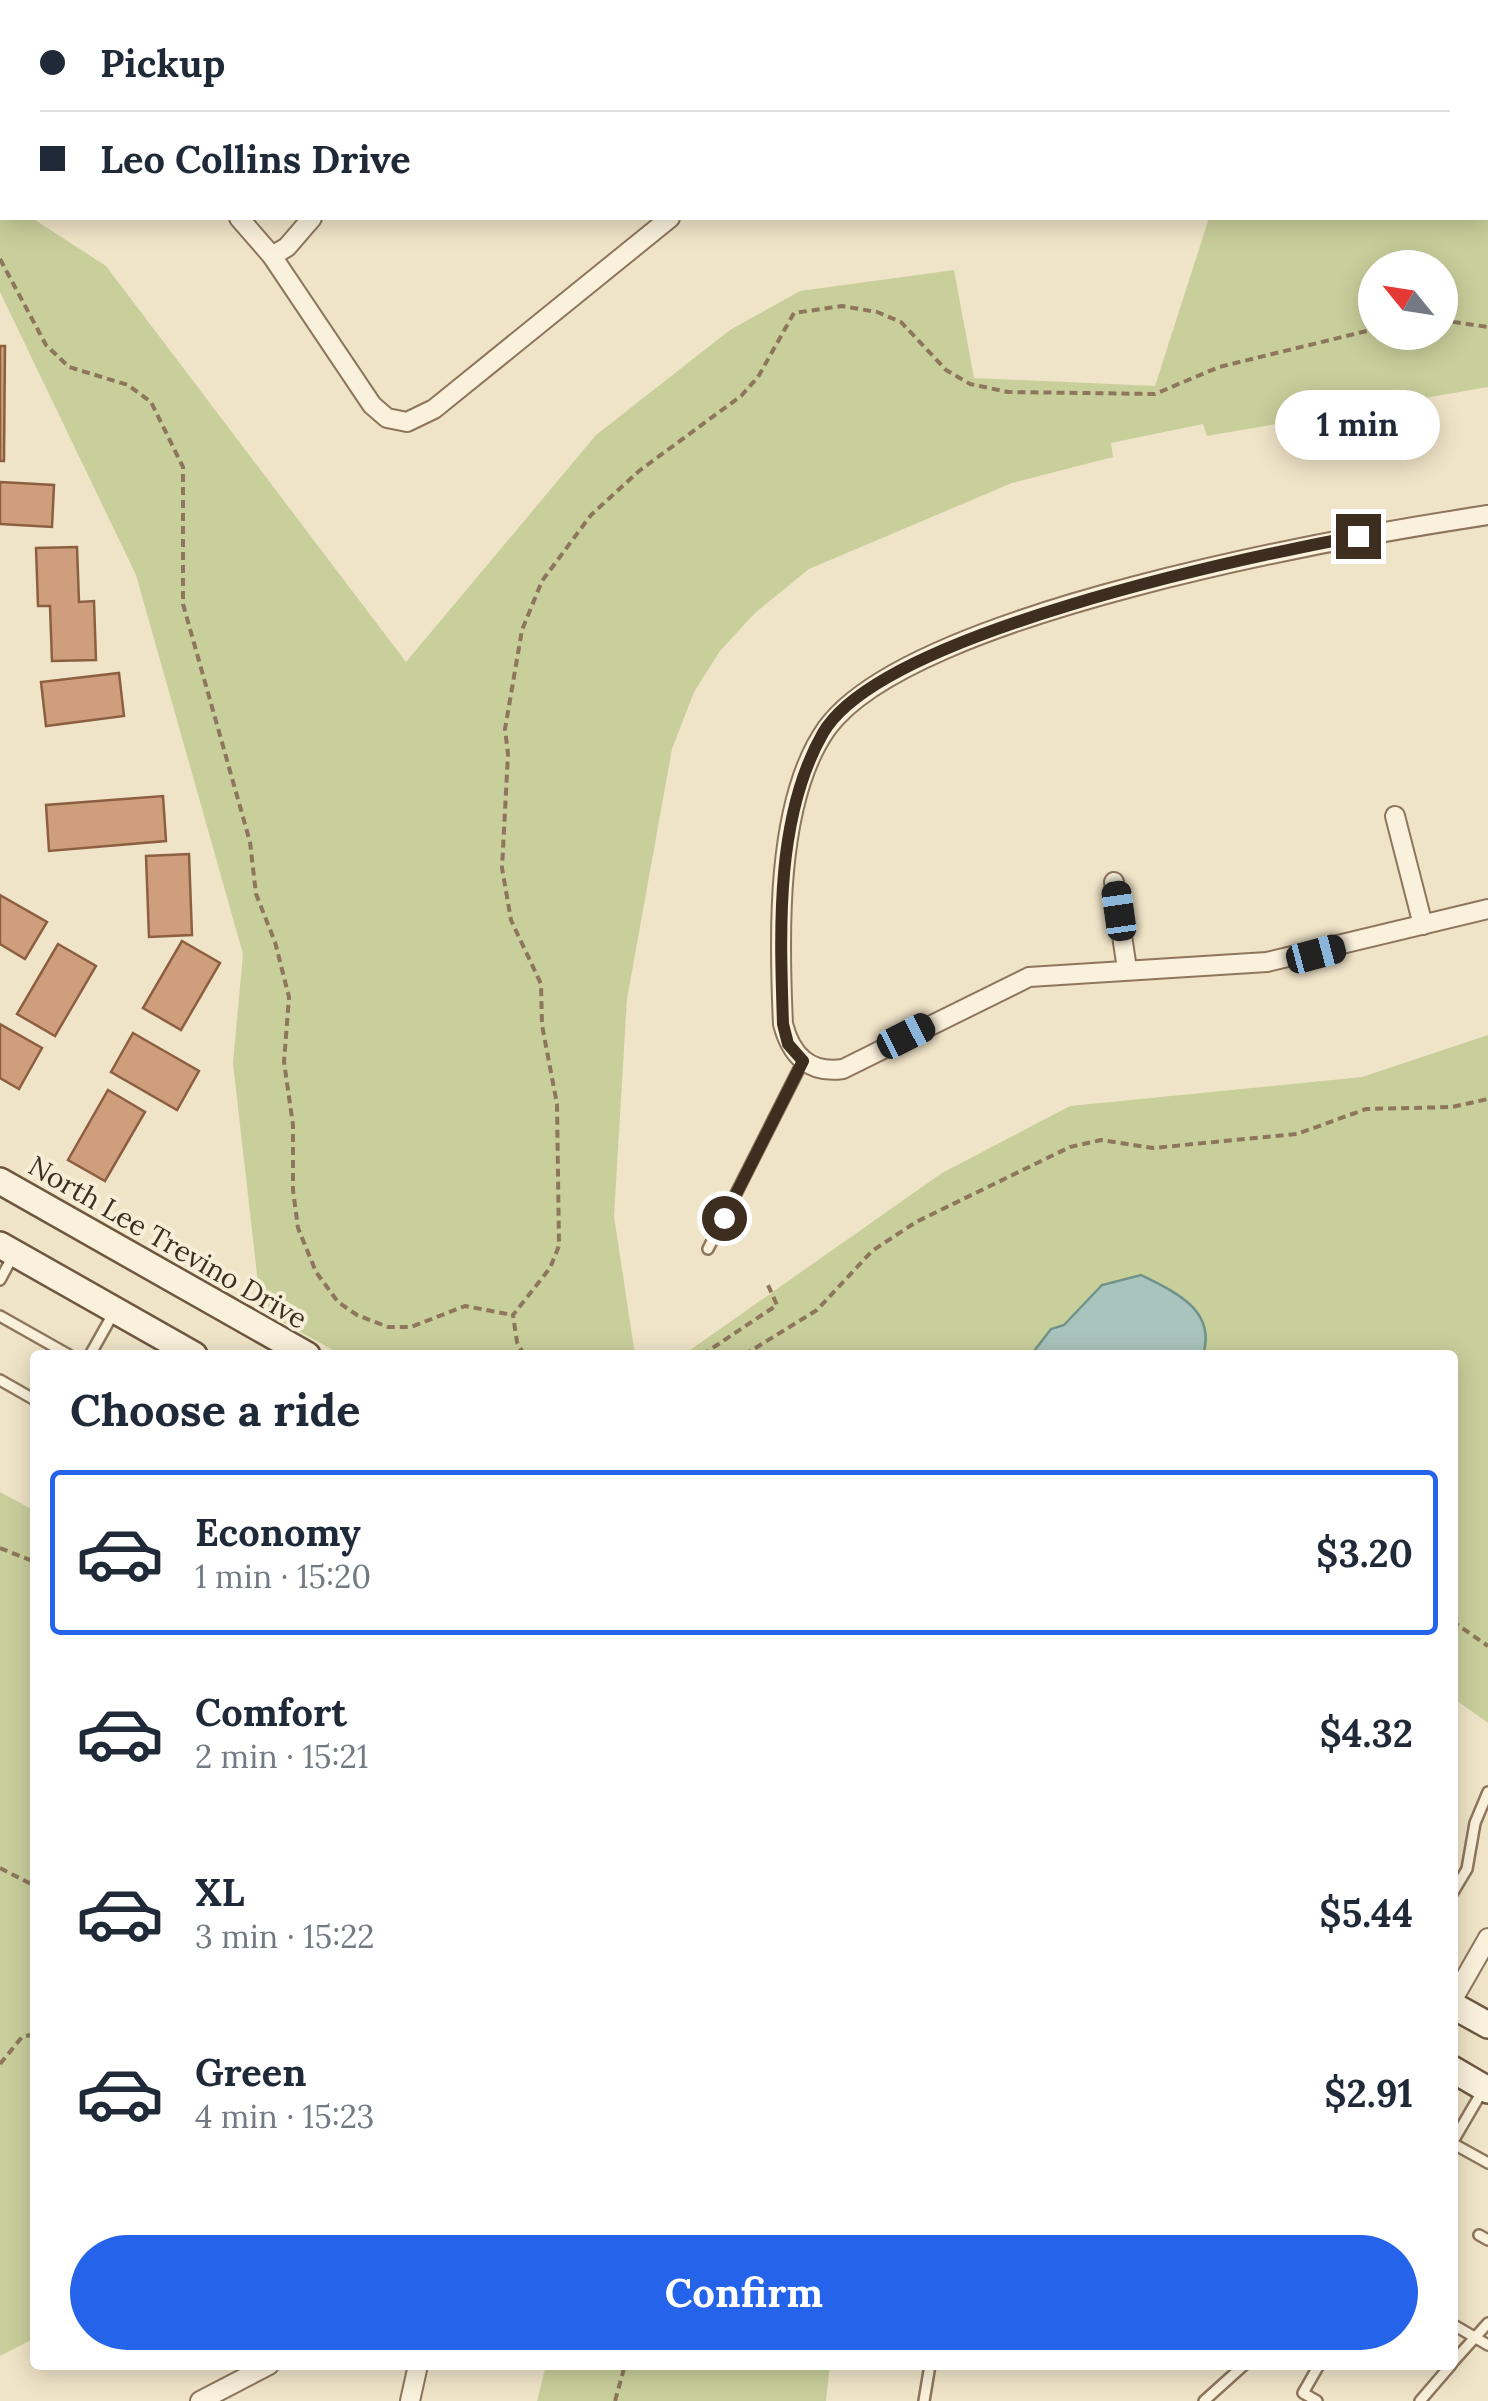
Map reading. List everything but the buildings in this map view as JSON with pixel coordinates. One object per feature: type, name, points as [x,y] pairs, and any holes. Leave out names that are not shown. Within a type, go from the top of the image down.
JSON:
[{"type":"main road","name":"North Lee Trevino Drive","points":[[0,1181],[298,1350]]},
{"type":"main road","points":[[8,1249],[185,1350]]},
{"type":"main road","points":[[1458,2006],[1488,2024]]},
{"type":"main road","points":[[1458,2073],[1486,2089]]},
{"type":"street","points":[[241,220],[272,256],[372,404],[387,418],[408,422],[434,409],[668,220]]},
{"type":"street","points":[[272,256],[310,220]]},
{"type":"street","points":[[1488,514],[1330,541],[1045,612],[904,668],[862,692],[824,732],[804,778],[790,835],[781,967],[783,1024],[788,1044],[803,1061],[824,1070],[843,1069],[1029,976],[1267,962],[1488,909]]},
{"type":"street","points":[[1395,816],[1423,925]]},
{"type":"street","points":[[1114,882],[1127,969]]},
{"type":"street","points":[[1458,1992],[1488,1938]]},
{"type":"street","points":[[200,2401],[259,2370]]},
{"type":"street","points":[[410,2401],[417,2370]]},
{"type":"lane","points":[[708,1249],[803,1061]]},
{"type":"lane","points":[[0,1280],[8,1249]]},
{"type":"lane","points":[[93,1350],[116,1310]]},
{"type":"lane","points":[[0,1316],[60,1350]]},
{"type":"lane","points":[[0,1380],[30,1397]]},
{"type":"lane","points":[[1458,1884],[1468,1868],[1475,1822],[1488,1792]]},
{"type":"lane","points":[[1458,2133],[1486,2089]]},
{"type":"lane","points":[[1458,2146],[1488,2163]]},
{"type":"lane","points":[[1458,2357],[1488,2323]]},
{"type":"lane","points":[[1458,2327],[1488,2345]]},
{"type":"lane","points":[[924,2401],[929,2370]]},
{"type":"lane","points":[[1204,2401],[1238,2370]]},
{"type":"lane","points":[[1316,2370],[1303,2394],[1317,2401]]},
{"type":"lane","points":[[1420,2401],[1447,2370]]},
{"type":"path","points":[[0,260],[46,345],[69,367],[128,385],[151,402],[184,467],[183,604],[250,842],[256,894],[276,942],[290,997],[284,1062],[293,1125],[293,1190],[298,1228],[316,1272],[338,1302],[357,1315],[388,1326],[411,1327],[466,1306],[484,1306],[512,1315]]},
{"type":"path","points":[[521,1350],[512,1315],[550,1268],[559,1246],[557,1104],[542,1025],[541,984],[511,920],[502,868],[508,693],[522,630],[542,581],[591,515],[639,471],[741,396],[758,377],[794,313],[812,308],[877,312],[902,322],[946,370],[970,384],[1008,392],[1155,394],[1219,367],[1358,333]]},
{"type":"path","points":[[1458,323],[1488,327]]},
{"type":"path","points":[[752,1350],[817,1310],[872,1251],[916,1222],[1070,1146],[1101,1140],[1153,1148],[1297,1134],[1366,1109],[1452,1107],[1488,1099]]},
{"type":"path","points":[[710,1350],[777,1305],[768,1285]]},
{"type":"path","points":[[0,1548],[30,1560]]},
{"type":"path","points":[[1458,1625],[1488,1646]]},
{"type":"path","points":[[0,1868],[30,1883]]},
{"type":"path","points":[[0,2064],[22,2037],[30,2035]]},
{"type":"path","points":[[616,2401],[624,2370]]},
{"type":"green space","points":[[0,220],[35,220],[106,266],[406,662],[596,435],[730,330],[800,291],[954,270],[974,378],[1155,386],[1208,220],[1488,220],[1488,387],[1207,436],[1203,424],[1111,443],[1113,457],[1012,483],[809,569],[755,613],[720,651],[694,692],[672,749],[627,999],[614,1216],[634,1350],[333,1350],[261,1310],[233,1063],[243,954],[136,575],[0,292]]},
{"type":"green space","points":[[1488,1035],[1488,1723],[1458,1702],[1458,1350],[690,1350],[942,1173],[1070,1106],[1362,1077]]},
{"type":"green space","points":[[0,1492],[30,1508],[30,2341],[0,2356]]},
{"type":"green space","points":[[545,2370],[829,2370],[826,2401],[537,2401]]},
{"type":"water","points":[[1141,1275],[1167,1288],[1198,1314],[1204,1326],[1204,1350],[1035,1350],[1051,1329],[1064,1325],[1102,1285]]},
{"type":"route","points":[[724,1218],[803,1061],[788,1044],[783,1024],[784,882],[804,778],[824,732],[838,715],[862,692],[904,668],[1045,612],[1358,536]]}]
